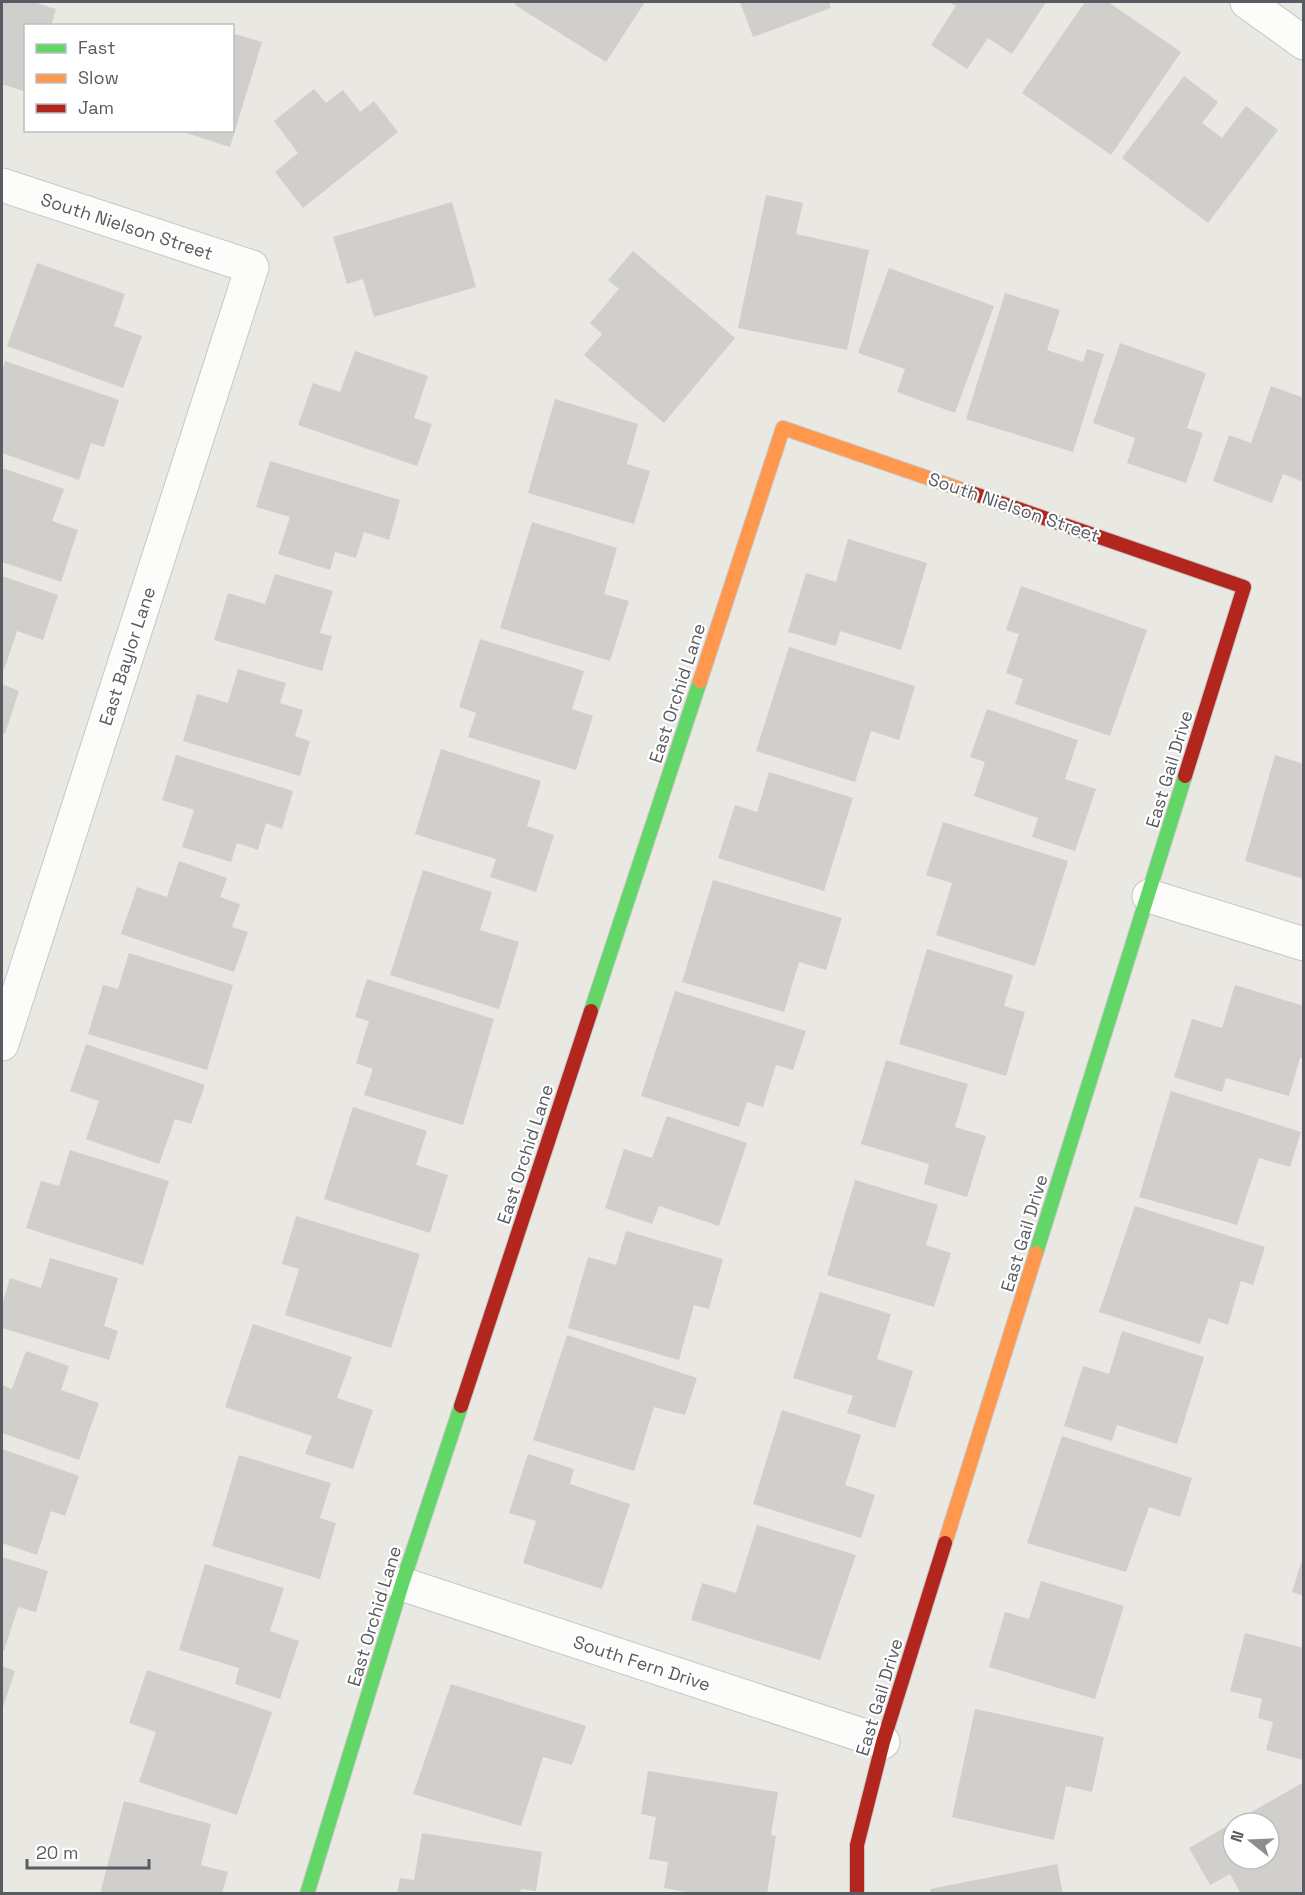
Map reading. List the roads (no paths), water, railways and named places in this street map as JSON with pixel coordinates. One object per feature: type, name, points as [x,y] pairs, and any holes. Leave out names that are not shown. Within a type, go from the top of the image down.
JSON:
[{"type":"street","points":[[1247,2],[1304,44]]},
{"type":"street","name":"South Nielson Street","points":[[2,185],[252,267]]},
{"type":"street","name":"East Baylor Lane","points":[[2,1044],[252,267]]},
{"type":"street","name":"South Nielson Street","points":[[783,428],[1244,587]]},
{"type":"street","name":"East Orchid Lane","points":[[307,1893],[402,1584],[783,428]]},
{"type":"street","name":"East Gail Drive","points":[[857,1893],[857,1845],[883,1742],[1244,587]]},
{"type":"street","points":[[1149,896],[1304,944]]},
{"type":"street","name":"South Fern Drive","points":[[402,1584],[883,1742]]}]
